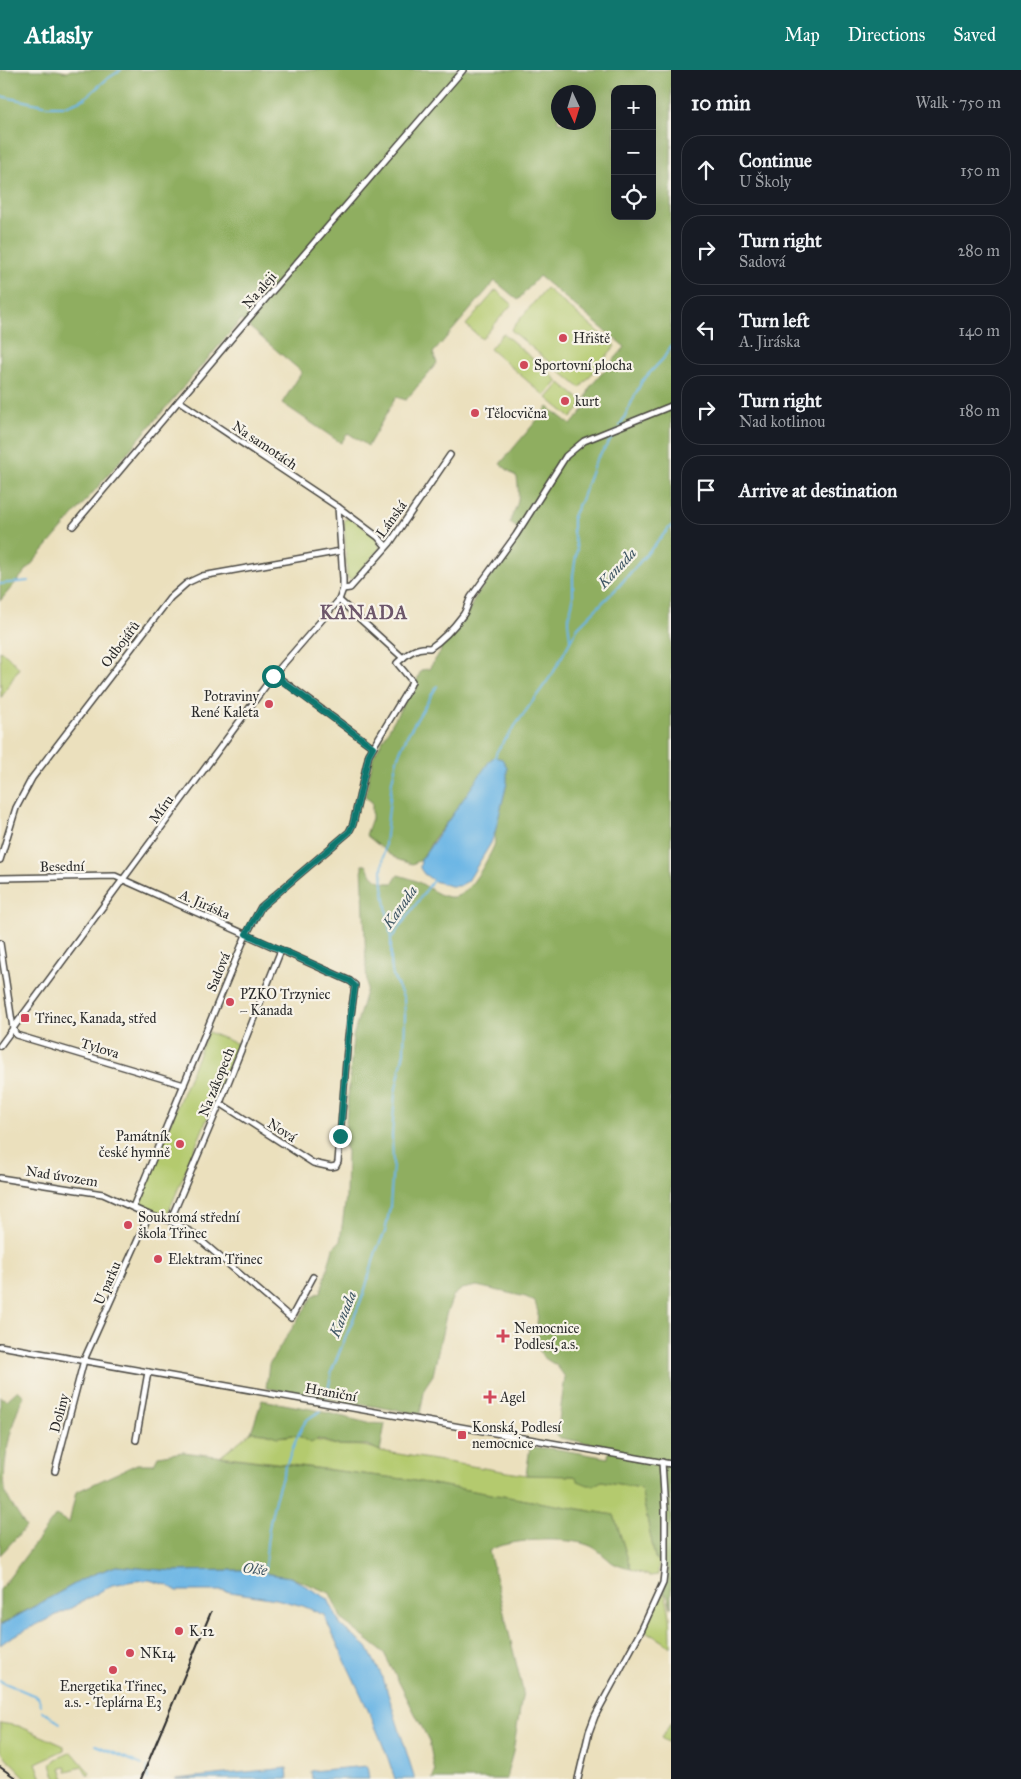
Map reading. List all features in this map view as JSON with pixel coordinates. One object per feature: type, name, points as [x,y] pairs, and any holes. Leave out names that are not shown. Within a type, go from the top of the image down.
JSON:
[{"type":"street","name":"Na aleji","points":[[73,526],[463,70]]},
{"type":"street","name":"Na samotách","points":[[179,401],[338,507],[378,537],[386,546]]},
{"type":"street","points":[[339,600],[403,658],[421,647],[430,648],[465,613],[471,597],[516,535],[566,456],[584,441],[671,406]]},
{"type":"street","name":"Lánská","points":[[343,589],[350,588],[386,546],[450,454]]},
{"type":"street","points":[[338,507],[343,589]]},
{"type":"street","name":"Odbojářů","points":[[0,860],[16,808],[32,778],[170,598],[183,585],[202,576],[341,551]]},
{"type":"street","name":"Míru","points":[[0,1046],[274,675],[339,600],[343,589]]},
{"type":"street","name":"Sadová","points":[[133,1207],[246,934],[261,907],[349,832],[353,824],[369,754],[412,681],[397,663],[403,658]]},
{"type":"street","points":[[274,675],[373,747]]},
{"type":"street","name":"Besední","points":[[0,878],[114,876],[123,880]]},
{"type":"street","name":"A. Jiráska","points":[[123,880],[350,981],[355,986],[348,1037],[338,1162],[336,1166]]},
{"type":"street","points":[[0,943],[13,1028]]},
{"type":"street","name":"Na zákopech","points":[[170,1221],[220,1103],[280,950]]},
{"type":"street","name":"Tylova","points":[[13,1028],[16,1035],[184,1085]]},
{"type":"street","name":"Nová","points":[[220,1103],[313,1162],[336,1166]]},
{"type":"street","name":"Nad úvozem","points":[[0,1178],[103,1194],[149,1216],[170,1221],[191,1232],[291,1318],[313,1277]]},
{"type":"street","name":"U parku","points":[[84,1360],[149,1216]]},
{"type":"street","name":"Hraniční","points":[[0,1346],[671,1464]]},
{"type":"street","name":"Doliny","points":[[55,1471],[84,1360]]},
{"type":"street","points":[[136,1440],[148,1372]]},
{"type":"street","points":[[578,1779],[594,1716],[642,1629],[663,1583],[665,1565],[665,1510],[660,1462]]},
{"type":"green space","points":[[0,70],[56,70],[67,72],[71,70],[671,70],[671,1608],[668,1597],[664,1592],[668,1569],[655,1558],[641,1488],[602,1481],[594,1485],[588,1485],[578,1481],[575,1476],[526,1475],[530,1447],[556,1449],[608,1458],[609,1447],[560,1438],[557,1435],[565,1377],[557,1366],[543,1357],[538,1347],[538,1312],[535,1302],[526,1297],[477,1286],[462,1289],[453,1296],[446,1315],[433,1375],[425,1387],[420,1414],[266,1388],[269,1364],[313,1296],[321,1292],[333,1248],[340,1241],[346,1197],[347,1151],[344,1146],[353,1037],[367,988],[362,865],[366,865],[373,876],[380,881],[393,883],[398,875],[421,883],[444,896],[454,897],[460,895],[477,877],[494,846],[496,824],[506,786],[507,777],[501,759],[462,802],[433,840],[421,860],[412,864],[399,860],[366,835],[372,818],[372,802],[365,797],[373,757],[421,670],[429,669],[441,651],[439,646],[467,614],[476,596],[523,532],[510,523],[518,500],[517,477],[500,464],[548,407],[571,425],[588,404],[586,398],[590,387],[625,347],[539,276],[518,300],[495,281],[433,353],[437,363],[406,400],[396,397],[368,446],[348,433],[341,443],[282,403],[302,372],[241,320],[0,601]]},
{"type":"green space","name":"Hřiště","points":[[546,288],[615,346],[580,388],[511,330]]},
{"type":"green space","points":[[496,290],[512,304],[482,339],[466,325]]},
{"type":"green space","name":"Sportovní plocha","points":[[503,333],[558,381],[545,396],[490,349]]},
{"type":"green space","name":"kurt","points":[[560,383],[584,403],[571,418],[547,398]]},
{"type":"green space","points":[[350,517],[377,538],[380,548],[352,580],[347,578],[344,520]]},
{"type":"green space","points":[[0,651],[7,655],[19,668],[1,698]]},
{"type":"green space","points":[[208,1032],[238,1044],[166,1218],[136,1205]]},
{"type":"green space","points":[[18,1390],[24,1396],[11,1430],[6,1458],[5,1484],[6,1494],[26,1527],[0,1555],[0,1397],[7,1400]]},
{"type":"green space","points":[[262,1400],[316,1410],[368,1423],[385,1424],[380,1451],[368,1445],[337,1445],[318,1439],[311,1443],[301,1437],[292,1435],[277,1437],[266,1433],[251,1432]]},
{"type":"green space","points":[[251,1432],[280,1437],[294,1435],[306,1441],[364,1446],[380,1451],[526,1475],[575,1476],[641,1488],[655,1558],[659,1561],[658,1575],[650,1576],[631,1569],[614,1515],[403,1479],[221,1456]]},
{"type":"green space","points":[[183,1452],[403,1479],[614,1515],[631,1569],[613,1563],[598,1550],[578,1542],[552,1540],[523,1541],[510,1543],[489,1551],[523,1691],[507,1779],[432,1779],[435,1772],[429,1741],[384,1653],[342,1620],[330,1593],[290,1577],[241,1570],[173,1571],[116,1566],[89,1576],[0,1625],[0,1590],[56,1515],[69,1523],[76,1492],[137,1464],[154,1464],[158,1456]]},
{"type":"green space","points":[[663,1591],[669,1610],[671,1647],[644,1630]]},
{"type":"green space","points":[[0,1723],[19,1726],[64,1746],[64,1750],[36,1763],[42,1779],[27,1779],[0,1751]]},
{"type":"green space","points":[[671,1723],[671,1744],[661,1738]]},
{"type":"green space","points":[[72,1752],[90,1773],[88,1776],[82,1767],[67,1771],[66,1767],[61,1768],[65,1779],[56,1779],[51,1765],[56,1759]]},
{"type":"water","points":[[495,757],[502,759],[507,767],[507,783],[491,843],[468,881],[459,886],[450,886],[434,881],[424,874],[420,868],[421,860],[491,759]]},
{"type":"water","points":[[116,1566],[173,1571],[241,1570],[290,1577],[328,1599],[341,1626],[367,1647],[383,1678],[415,1779],[395,1779],[371,1717],[324,1615],[303,1606],[276,1599],[224,1591],[177,1591],[167,1585],[149,1580],[134,1581],[112,1585],[71,1608],[11,1637],[0,1645],[1,1625],[89,1576]]},
{"type":"water","points":[[367,1766],[369,1779],[312,1779],[311,1771]]},
{"type":"water","points":[[287,1768],[288,1779],[175,1779]]},
{"type":"waterway","points":[[0,96],[48,106],[66,106],[85,98],[121,70]]},
{"type":"waterway","points":[[620,426],[642,381],[663,359],[671,346]]},
{"type":"waterway","points":[[570,639],[568,621],[573,600],[573,575],[577,549],[573,532],[573,516],[596,460],[618,430]]},
{"type":"waterway","name":"Kanada","points":[[494,760],[497,751],[553,673],[578,627],[618,587],[671,526]]},
{"type":"waterway","points":[[0,584],[28,581]]},
{"type":"waterway","points":[[391,939],[382,871],[392,781],[398,756],[408,734],[437,686]]},
{"type":"waterway","name":"Kanada","points":[[327,1396],[332,1370],[364,1293],[376,1251],[385,1232],[390,1207],[395,1093],[404,1052],[405,1015],[404,999],[393,976],[391,939],[434,879]]},
{"type":"waterway","name":"Kanada","points":[[265,1575],[269,1527],[280,1483],[303,1426],[308,1419],[321,1411]]},
{"type":"waterway","points":[[0,1681],[38,1697],[41,1705]]},
{"type":"waterway","points":[[42,1711],[60,1723]]},
{"type":"waterway","points":[[96,1745],[142,1765]]},
{"type":"waterway","points":[[147,1768],[148,1779]]},
{"type":"railway","points":[[141,1779],[211,1612]]},
{"type":"railway","points":[[0,1767],[17,1779]]},
{"type":"place","name":"Hřiště","points":[[563,338]]},
{"type":"place","name":"Sportovní plocha","points":[[524,365]]},
{"type":"place","name":"kurt","points":[[565,401]]},
{"type":"place","name":"Tělocvična","points":[[475,413]]},
{"type":"place","name":"Potraviny René Kaleta","points":[[269,704]]},
{"type":"place","name":"PZKO Trzyniec – Kanada","points":[[230,1002]]},
{"type":"place","name":"Třinec, Kanada, střed","points":[[25,1018]]},
{"type":"place","name":"Památník české hymně","points":[[180,1144]]},
{"type":"place","name":"Soukromá střední škola Třinec","points":[[128,1225]]},
{"type":"place","name":"Elektram Třinec","points":[[158,1259]]},
{"type":"place","name":"Nemocnice Podlesí, a.s.","points":[[503,1336]]},
{"type":"place","name":"Agel","points":[[490,1397]]},
{"type":"place","name":"Konská, Podlesí nemocnice","points":[[462,1435]]},
{"type":"place","name":"K 12","points":[[179,1631]]},
{"type":"place","name":"NK14","points":[[130,1653]]},
{"type":"place","name":"Energetika Třinec, a.s. - Teplárna E3","points":[[113,1670]]},
{"type":"district","name":"KANADA","points":[[364,612]]},
{"type":"route","points":[[273,676],[373,747],[369,754],[353,824],[349,832],[261,907],[246,934],[350,981],[355,986],[348,1037],[340,1136]]},
{"type":"water label","name":"Olše","points":[[255,1569]]}]
